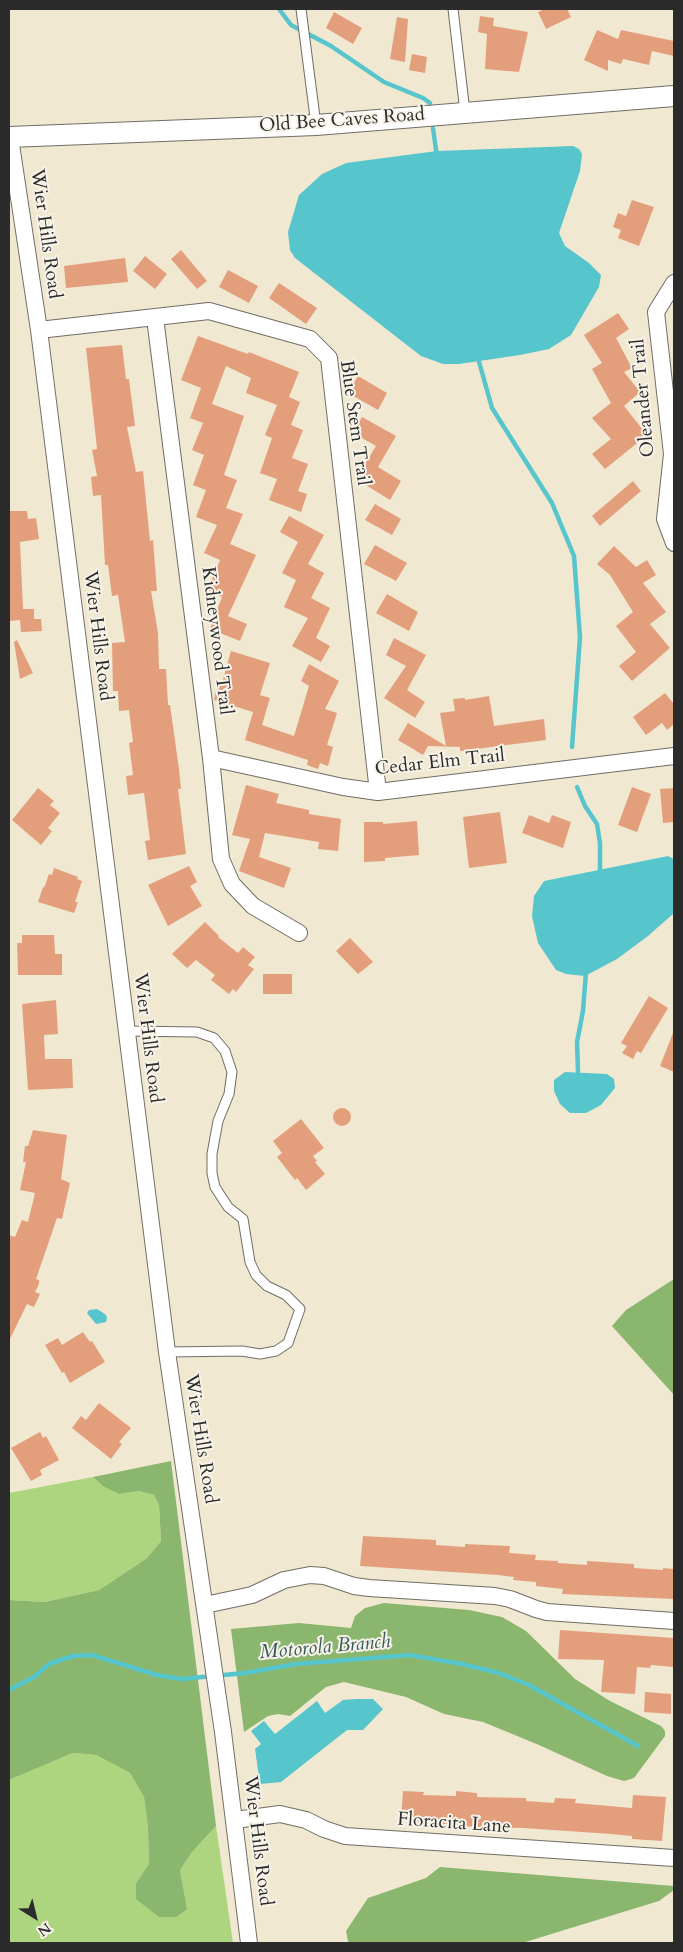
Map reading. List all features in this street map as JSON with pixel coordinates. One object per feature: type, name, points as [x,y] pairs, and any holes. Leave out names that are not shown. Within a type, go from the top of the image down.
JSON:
[{"type":"street","name":"Old Bee Caves Road","points":[[10,138],[316,125],[674,96]]},
{"type":"street","name":"Wier Hills Road","points":[[10,138],[39,330],[167,1352],[223,1732],[249,1943]]},
{"type":"street","name":"Oleander Trail","points":[[674,283],[656,312],[672,454],[665,519],[674,543]]},
{"type":"street","name":"Blue Stem Trail","points":[[39,330],[209,311],[310,340],[329,358],[378,792]]},
{"type":"street","name":"Kidneywood Trail","points":[[154,318],[211,758],[221,859],[232,884],[253,906],[299,932]]},
{"type":"street","name":"Cedar Elm Trail","points":[[211,758],[343,787],[378,792],[674,756]]},
{"type":"street","points":[[205,1605],[252,1595],[284,1580],[310,1575],[324,1576],[354,1586],[369,1588],[495,1596],[510,1599],[547,1612],[674,1621]]},
{"type":"street","name":"Floracita Lane","points":[[235,1820],[280,1814],[306,1820],[345,1836],[674,1858]]},
{"type":"lane","points":[[301,9],[316,125]]},
{"type":"lane","points":[[453,9],[464,112]]},
{"type":"lane","points":[[126,1031],[197,1032],[214,1038],[225,1051],[232,1072],[229,1094],[218,1121],[212,1154],[212,1173],[215,1187],[228,1207],[243,1218],[250,1262],[256,1275],[267,1286],[286,1295],[300,1309],[288,1343],[276,1351],[260,1354],[242,1351],[167,1352]]},
{"type":"green space","points":[[674,1279],[674,1395],[612,1326],[626,1310]]},
{"type":"green space","points":[[171,1461],[216,1826],[192,1852],[180,1870],[187,1909],[176,1917],[159,1917],[136,1899],[136,1883],[149,1864],[148,1828],[144,1797],[130,1773],[96,1755],[73,1753],[9,1780],[9,1600],[45,1602],[99,1590],[147,1558],[161,1541],[159,1505],[154,1495],[139,1491],[119,1494],[104,1487],[93,1477]]},
{"type":"green space","points":[[93,1477],[104,1487],[119,1494],[139,1491],[154,1495],[159,1505],[161,1541],[147,1558],[99,1590],[45,1602],[9,1600],[9,1493]]},
{"type":"green space","points":[[384,1603],[469,1610],[502,1617],[526,1631],[575,1679],[610,1701],[661,1726],[665,1731],[665,1736],[634,1778],[624,1781],[607,1776],[483,1722],[444,1714],[406,1697],[344,1682],[326,1687],[290,1716],[278,1714],[268,1716],[244,1732],[231,1629],[299,1623],[351,1628],[355,1616],[365,1608]]},
{"type":"green space","points":[[73,1753],[96,1755],[130,1773],[144,1797],[148,1828],[149,1864],[136,1883],[187,1909],[180,1870],[192,1852],[216,1826],[233,1943],[9,1943],[9,1780]]},
{"type":"green space","points":[[440,1867],[674,1886],[674,1890],[659,1901],[522,1943],[350,1943],[348,1941],[346,1931],[368,1898],[426,1878]]},
{"type":"water","points":[[573,146],[579,149],[582,154],[580,171],[559,233],[565,246],[589,263],[601,275],[599,287],[571,335],[549,349],[459,364],[443,364],[421,356],[295,258],[290,250],[288,232],[299,195],[322,174],[346,163],[437,151]]},
{"type":"water","points":[[668,856],[674,859],[674,913],[648,936],[617,959],[585,976],[566,974],[556,970],[538,943],[532,916],[534,896],[544,881]]},
{"type":"water","points":[[565,1072],[607,1074],[614,1079],[615,1088],[601,1105],[586,1113],[570,1113],[560,1104],[554,1091],[554,1080]]},
{"type":"water","points":[[97,1309],[105,1314],[107,1317],[106,1322],[96,1324],[87,1313],[89,1310]]},
{"type":"water","points":[[373,1699],[383,1709],[363,1730],[347,1730],[281,1782],[260,1784],[255,1749],[261,1744],[251,1731],[264,1721],[275,1734],[317,1701],[325,1713],[343,1700]]},
{"type":"building","points":[[545,9],[567,9],[571,17],[546,29],[538,12]]},
{"type":"building","points":[[334,12],[362,28],[353,44],[326,28]]},
{"type":"building","points":[[480,16],[494,18],[493,26],[528,32],[519,72],[485,69],[487,34],[478,32]]},
{"type":"building","points":[[397,17],[408,19],[405,62],[390,59]]},
{"type":"building","points":[[597,30],[618,39],[621,30],[674,41],[674,56],[652,51],[649,65],[623,59],[621,64],[608,60],[608,71],[584,60]]},
{"type":"building","points":[[412,54],[427,57],[425,73],[409,70]]},
{"type":"building","points":[[632,200],[654,207],[639,246],[618,238],[621,230],[613,227],[618,213],[626,216]]},
{"type":"building","points":[[181,250],[207,281],[197,289],[171,259]]},
{"type":"building","points":[[145,256],[167,274],[155,289],[133,271]]},
{"type":"building","points":[[125,258],[128,282],[66,288],[64,266]]},
{"type":"building","points":[[228,270],[258,286],[249,303],[219,287]]},
{"type":"building","points":[[279,283],[317,308],[306,324],[269,298]]},
{"type":"building","points":[[618,313],[629,329],[616,338],[632,368],[624,372],[640,392],[624,406],[647,435],[605,469],[592,454],[611,439],[592,418],[611,403],[592,369],[602,363],[584,335]]},
{"type":"building","points":[[198,336],[248,354],[249,352],[299,372],[289,397],[300,402],[291,425],[303,430],[292,458],[308,464],[298,491],[307,494],[301,512],[269,500],[277,479],[260,473],[272,438],[265,435],[277,405],[246,393],[251,378],[226,366],[212,404],[244,416],[224,475],[237,480],[226,508],[243,514],[230,544],[256,555],[228,616],[247,624],[240,641],[210,629],[222,597],[207,591],[220,560],[204,553],[217,525],[196,517],[206,490],[193,485],[204,455],[192,450],[203,423],[190,418],[201,388],[181,380]]},
{"type":"building","points":[[122,345],[126,379],[129,379],[135,426],[127,427],[136,472],[143,471],[150,541],[153,540],[157,591],[151,591],[158,633],[159,669],[166,669],[168,705],[170,705],[179,769],[181,789],[178,789],[186,854],[148,860],[145,841],[150,840],[144,793],[128,795],[126,776],[133,775],[129,743],[133,742],[129,710],[119,711],[118,691],[113,691],[112,643],[125,642],[118,595],[112,596],[108,565],[105,565],[101,495],[93,496],[91,477],[97,476],[92,450],[97,449],[86,348]]},
{"type":"building","points":[[358,376],[387,393],[378,410],[348,393]]},
{"type":"building","points":[[362,417],[396,436],[378,467],[401,481],[390,500],[356,479],[376,446],[353,433]]},
{"type":"building","points":[[633,481],[641,491],[600,526],[592,516]]},
{"type":"building","points":[[375,504],[401,519],[392,535],[365,520]]},
{"type":"building","points":[[9,511],[27,511],[28,519],[36,518],[39,539],[20,542],[23,609],[34,609],[34,619],[41,619],[42,631],[21,632],[20,620],[9,621]]},
{"type":"building","points":[[289,516],[324,535],[308,564],[324,573],[311,598],[330,608],[316,638],[330,646],[321,662],[292,646],[308,618],[284,607],[296,580],[282,573],[298,542],[280,532]]},
{"type":"building","points":[[375,545],[407,563],[396,581],[364,564]]},
{"type":"building","points":[[614,546],[636,567],[647,560],[656,575],[643,583],[666,612],[650,624],[670,648],[632,681],[619,666],[636,652],[616,626],[633,612],[610,575],[597,564]]},
{"type":"building","points":[[387,594],[418,612],[409,631],[376,613]]},
{"type":"building","points":[[394,638],[426,655],[407,690],[425,702],[415,718],[384,698],[406,666],[386,655]]},
{"type":"building","points":[[17,640],[33,673],[20,679],[14,642]]},
{"type":"building","points":[[231,651],[270,663],[260,695],[270,698],[262,725],[294,736],[309,686],[301,681],[309,664],[339,681],[325,709],[337,713],[327,745],[333,747],[328,766],[320,763],[318,769],[307,765],[308,760],[245,740],[253,712],[214,700],[218,682],[222,683]]},
{"type":"building","points":[[665,693],[674,704],[674,724],[667,730],[662,723],[646,735],[633,717]]},
{"type":"building","points":[[489,696],[494,726],[544,719],[546,740],[460,751],[460,747],[428,746],[423,755],[398,740],[408,723],[446,746],[440,713],[455,711],[453,699],[465,698],[465,700]]},
{"type":"building","points":[[246,785],[279,794],[276,803],[309,810],[309,814],[341,819],[338,851],[318,849],[319,842],[265,833],[259,857],[291,868],[284,888],[239,871],[250,839],[232,835]]},
{"type":"building","points":[[632,787],[651,794],[637,832],[618,825]]},
{"type":"building","points":[[38,788],[54,801],[50,805],[60,813],[48,828],[52,831],[41,845],[12,820]]},
{"type":"building","points":[[674,788],[674,822],[663,823],[660,789]]},
{"type":"building","points":[[500,812],[507,863],[469,868],[463,817]]},
{"type":"building","points":[[529,815],[549,823],[552,815],[571,822],[563,848],[522,833]]},
{"type":"building","points":[[417,821],[419,855],[385,858],[385,861],[364,862],[364,822],[383,822],[383,824]]},
{"type":"building","points":[[189,866],[197,882],[190,886],[202,906],[168,926],[148,885]]},
{"type":"building","points":[[54,868],[78,877],[77,879],[82,881],[75,902],[78,902],[74,913],[38,902],[49,874],[52,875]]},
{"type":"building","points":[[205,922],[218,937],[238,953],[243,947],[255,957],[248,965],[254,969],[236,992],[233,989],[229,994],[211,980],[215,975],[196,960],[187,968],[172,954]]},
{"type":"building","points":[[22,935],[54,935],[55,954],[62,954],[62,975],[18,975],[17,943],[22,943]]},
{"type":"building","points":[[350,938],[373,962],[358,974],[336,951]]},
{"type":"building","points":[[263,974],[292,974],[292,994],[263,994]]},
{"type":"building","points":[[649,996],[668,1008],[641,1053],[637,1051],[633,1059],[622,1053],[627,1046],[621,1043]]},
{"type":"building","points":[[56,1000],[58,1034],[44,1035],[45,1059],[72,1059],[73,1088],[28,1090],[22,1004]]},
{"type":"building","points":[[674,1033],[674,1072],[660,1066]]},
{"type":"building","points":[[342,1108],[348,1111],[351,1117],[348,1123],[342,1126],[336,1123],[333,1117],[336,1111]]},
{"type":"building","points":[[301,1119],[324,1148],[313,1156],[317,1161],[315,1162],[325,1174],[306,1190],[297,1178],[295,1180],[277,1157],[282,1153],[273,1141]]},
{"type":"building","points":[[33,1130],[67,1135],[61,1179],[70,1183],[62,1219],[57,1218],[36,1279],[39,1280],[39,1284],[35,1292],[40,1294],[34,1307],[27,1304],[9,1341],[9,1235],[15,1237],[22,1220],[28,1222],[35,1193],[20,1190],[26,1162],[23,1162],[25,1146],[28,1146]]},
{"type":"building","points":[[83,1332],[90,1342],[92,1341],[105,1362],[70,1383],[45,1345],[58,1338],[62,1345]]},
{"type":"building","points":[[99,1403],[131,1428],[119,1442],[122,1444],[111,1459],[72,1428],[81,1416],[86,1420]]},
{"type":"building","points":[[40,1432],[43,1438],[46,1436],[59,1460],[40,1470],[42,1475],[31,1481],[11,1448]]},
{"type":"building","points":[[363,1536],[436,1540],[436,1545],[465,1547],[465,1544],[510,1546],[509,1553],[536,1555],[535,1560],[558,1561],[558,1563],[587,1565],[587,1561],[634,1564],[634,1568],[674,1569],[674,1599],[562,1594],[563,1589],[536,1586],[536,1582],[513,1580],[514,1577],[360,1566]]},
{"type":"building","points":[[560,1630],[674,1638],[674,1667],[651,1665],[650,1668],[637,1667],[635,1694],[601,1692],[604,1660],[558,1659]]},
{"type":"building","points":[[645,1692],[671,1694],[671,1714],[644,1712]]},
{"type":"building","points":[[403,1791],[424,1792],[423,1795],[456,1796],[456,1791],[477,1793],[477,1797],[526,1798],[526,1801],[554,1803],[555,1798],[576,1799],[575,1803],[632,1808],[633,1795],[666,1797],[662,1841],[632,1839],[632,1836],[611,1834],[475,1827],[405,1820],[401,1819]]},
{"type":"waterway","points":[[279,9],[291,25],[331,46],[384,82],[423,98],[430,103]]},
{"type":"waterway","points":[[433,128],[437,157]]},
{"type":"waterway","points":[[478,358],[492,408],[552,503],[574,556],[580,637],[572,747]]},
{"type":"waterway","points":[[577,787],[585,806],[597,824],[600,843],[600,875]]},
{"type":"waterway","points":[[578,1072],[577,1042],[583,1011],[586,972]]},
{"type":"waterway","name":"Motorola Branch","points":[[9,1690],[34,1677],[49,1664],[73,1656],[92,1655],[157,1675],[181,1679],[245,1673],[296,1664],[410,1655],[499,1673],[529,1685],[638,1746]]}]
